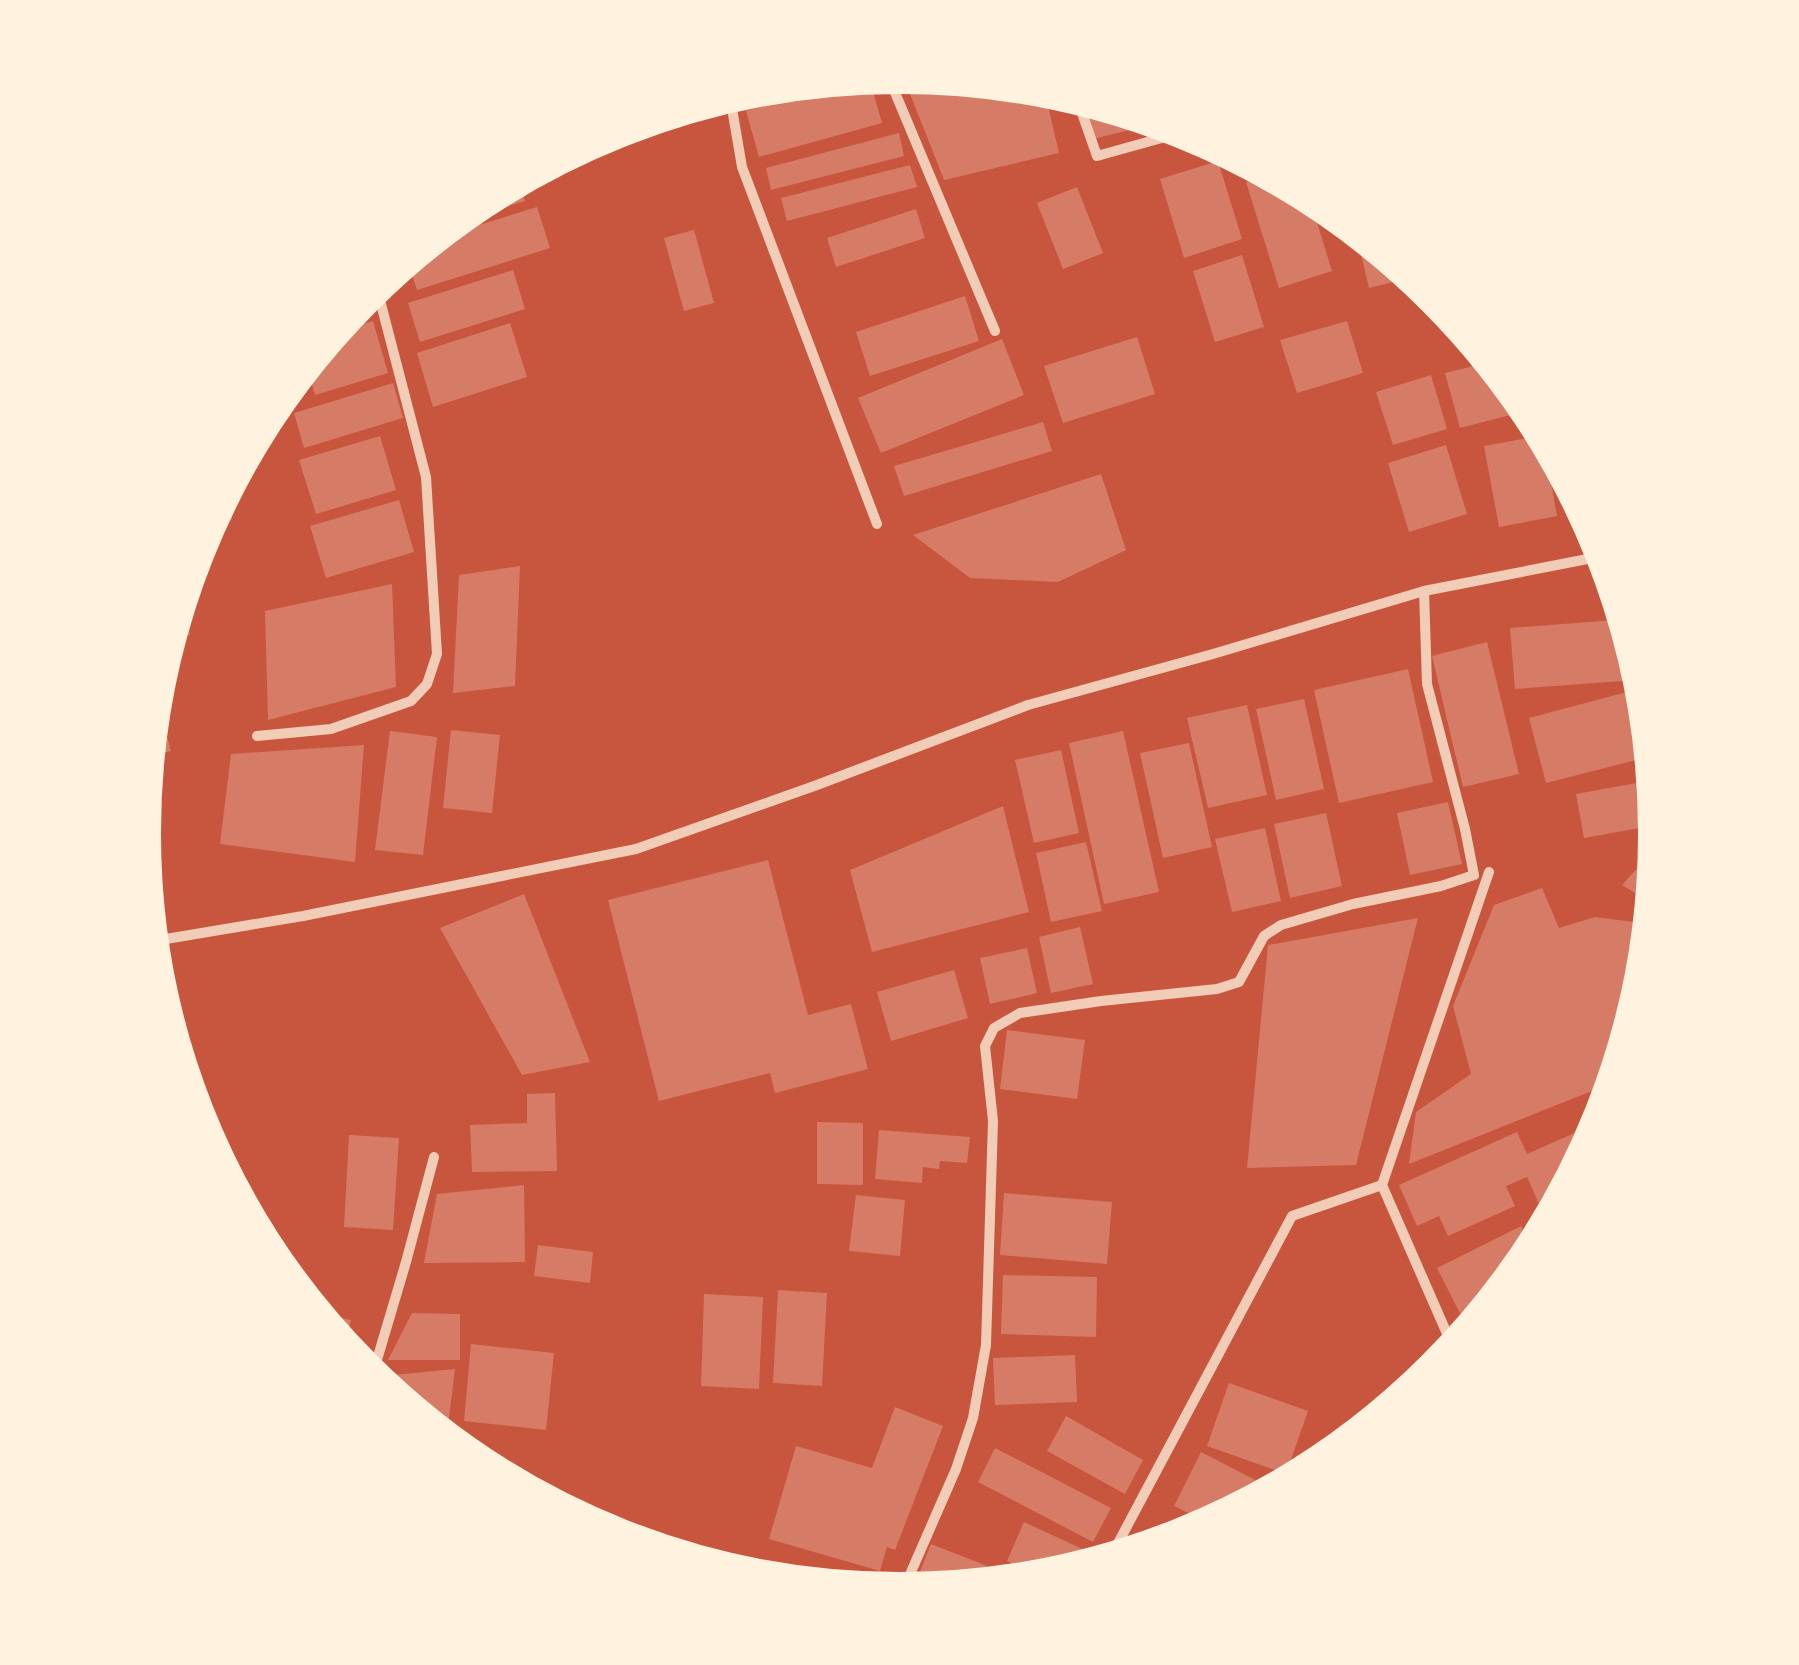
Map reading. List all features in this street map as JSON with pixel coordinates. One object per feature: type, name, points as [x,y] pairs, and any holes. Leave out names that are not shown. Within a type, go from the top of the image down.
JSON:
[{"type":"street","points":[[893,88],[995,331]]},
{"type":"street","points":[[732,107],[742,167],[877,524]]},
{"type":"street","points":[[1081,110],[1097,156],[1167,137]]},
{"type":"street","points":[[257,736],[331,728],[411,701],[427,684],[438,654],[426,478],[380,299]]},
{"type":"street","points":[[163,940],[303,916],[636,848],[1028,705],[1424,591],[1592,559]]},
{"type":"street","points":[[909,1578],[956,1469],[973,1418],[986,1345],[993,1121],[985,1046],[994,1028],[1020,1013],[1217,989],[1240,982],[1264,936],[1282,925],[1474,875],[1426,684],[1424,591]]},
{"type":"street","points":[[1448,1336],[1382,1185],[1489,872]]},
{"type":"street","points":[[376,1362],[434,1157]]},
{"type":"street","points":[[1117,1544],[1292,1216],[1382,1185]]},
{"type":"building","points":[[872,89],[882,123],[759,157],[746,111],[811,93]]},
{"type":"building","points":[[948,89],[1047,103],[1059,153],[944,180],[909,91]]},
{"type":"building","points":[[1087,112],[1140,127],[1093,139]]},
{"type":"building","points":[[899,133],[904,156],[771,190],[766,168]]},
{"type":"building","points":[[1218,161],[1242,239],[1184,258],[1160,179]]},
{"type":"building","points":[[910,165],[917,187],[787,221],[781,198]]},
{"type":"building","points":[[1257,179],[1314,214],[1332,271],[1279,288],[1246,182]]},
{"type":"building","points":[[1077,187],[1103,253],[1063,269],[1037,203]]},
{"type":"building","points":[[522,190],[525,201],[486,213]]},
{"type":"building","points":[[537,207],[550,248],[417,290],[411,270],[461,231]]},
{"type":"building","points":[[916,209],[925,238],[836,267],[827,238]]},
{"type":"building","points":[[694,230],[714,303],[684,311],[664,238]]},
{"type":"building","points":[[1363,249],[1400,280],[1369,288],[1360,250]]},
{"type":"building","points":[[1242,255],[1264,327],[1215,342],[1193,271]]},
{"type":"building","points":[[513,270],[525,309],[420,342],[408,303]]},
{"type":"building","points":[[965,296],[979,341],[870,376],[856,332]]},
{"type":"building","points":[[373,321],[388,373],[315,395],[310,377],[352,327]]},
{"type":"building","points":[[1347,321],[1363,373],[1297,393],[1280,340]]},
{"type":"building","points":[[510,323],[527,377],[433,407],[417,353]]},
{"type":"building","points":[[1137,337],[1155,394],[1063,423],[1044,366]]},
{"type":"building","points":[[1002,339],[1024,395],[881,453],[858,398]]},
{"type":"building","points":[[1479,365],[1515,414],[1460,428],[1445,373]]},
{"type":"building","points":[[1431,375],[1447,429],[1393,445],[1376,392]]},
{"type":"building","points":[[393,383],[403,418],[304,448],[294,413]]},
{"type":"building","points":[[1043,422],[1052,451],[904,496],[894,466]]},
{"type":"building","points":[[380,436],[396,490],[316,514],[299,460]]},
{"type":"building","points":[[1531,437],[1548,466],[1557,516],[1499,527],[1484,446]]},
{"type":"building","points":[[1446,445],[1467,514],[1409,532],[1388,463]]},
{"type":"building","points":[[1101,474],[1126,550],[1058,582],[970,578],[913,535]]},
{"type":"building","points":[[399,500],[414,552],[326,578],[310,526]]},
{"type":"building","points":[[520,566],[515,686],[453,693],[459,575]]},
{"type":"building","points":[[392,584],[396,687],[268,720],[265,611]]},
{"type":"building","points":[[187,617],[190,635],[181,637]]},
{"type":"building","points":[[1613,620],[1628,681],[1515,689],[1510,628]]},
{"type":"building","points":[[1487,642],[1519,774],[1463,787],[1432,656]]},
{"type":"building","points":[[1408,669],[1433,782],[1339,803],[1314,690]]},
{"type":"building","points":[[1627,692],[1640,759],[1546,783],[1529,718]]},
{"type":"building","points":[[1304,699],[1324,789],[1276,800],[1256,709]]},
{"type":"building","points":[[1247,705],[1267,795],[1208,808],[1187,718]]},
{"type":"building","points":[[163,722],[171,751],[159,754]]},
{"type":"building","points":[[451,730],[500,735],[492,813],[443,808]]},
{"type":"building","points":[[390,731],[437,737],[423,855],[375,850]]},
{"type":"building","points":[[1123,731],[1159,892],[1104,904],[1069,743]]},
{"type":"building","points":[[1189,743],[1212,847],[1163,858],[1140,753]]},
{"type":"building","points":[[364,745],[355,862],[220,844],[231,754]]},
{"type":"building","points":[[1061,750],[1079,833],[1034,843],[1015,760]]},
{"type":"building","points":[[1642,782],[1644,827],[1584,838],[1576,794]]},
{"type":"building","points":[[1448,802],[1462,864],[1410,875],[1397,813]]},
{"type":"building","points":[[1003,806],[1029,912],[872,952],[850,870]]},
{"type":"building","points":[[1326,813],[1342,886],[1290,898],[1274,824]]},
{"type":"building","points":[[1265,828],[1281,901],[1232,912],[1215,839]]},
{"type":"building","points":[[1086,842],[1102,911],[1051,922],[1036,853]]},
{"type":"building","points":[[768,860],[808,1015],[851,1004],[868,1069],[775,1093],[770,1073],[659,1101],[608,900]]},
{"type":"building","points":[[1643,861],[1641,897],[1622,885]]},
{"type":"building","points":[[1542,888],[1559,928],[1595,917],[1639,924],[1630,978],[1605,1072],[1599,1088],[1409,1164],[1416,1112],[1471,1074],[1453,1006],[1494,905]]},
{"type":"building","points":[[524,894],[590,1062],[522,1075],[440,928]]},
{"type":"building","points":[[1418,918],[1356,1165],[1247,1168],[1268,945]]},
{"type":"building","points":[[1080,927],[1093,984],[1051,993],[1039,937]]},
{"type":"building","points":[[1027,948],[1037,993],[990,1004],[980,958]]},
{"type":"building","points":[[954,970],[968,1018],[891,1041],[877,992]]},
{"type":"building","points":[[1007,1030],[1085,1040],[1077,1099],[1000,1089]]},
{"type":"building","points":[[555,1093],[557,1171],[472,1172],[470,1125],[527,1123],[527,1094]]},
{"type":"building","points":[[817,1122],[863,1123],[863,1185],[817,1184]]},
{"type":"building","points":[[1583,1129],[1542,1210],[1527,1177],[1506,1186],[1515,1206],[1448,1236],[1439,1216],[1417,1226],[1399,1185],[1517,1132],[1527,1154]]},
{"type":"building","points":[[879,1130],[970,1137],[967,1163],[940,1161],[939,1169],[923,1167],[922,1183],[875,1179]]},
{"type":"building","points":[[349,1135],[399,1138],[393,1230],[344,1227]]},
{"type":"building","points":[[524,1185],[525,1262],[424,1263],[437,1194]]},
{"type":"building","points":[[1004,1193],[1112,1202],[1107,1264],[1000,1255]]},
{"type":"building","points":[[856,1195],[905,1200],[900,1256],[849,1251]]},
{"type":"building","points":[[1521,1226],[1526,1235],[1463,1320],[1437,1268]]},
{"type":"building","points":[[538,1245],[593,1252],[590,1283],[534,1276]]},
{"type":"building","points":[[1003,1275],[1097,1277],[1096,1337],[1001,1334]]},
{"type":"building","points":[[778,1290],[827,1293],[822,1386],[773,1383]]},
{"type":"building","points":[[704,1294],[763,1297],[759,1389],[701,1386]]},
{"type":"building","points":[[412,1313],[460,1314],[460,1360],[388,1360]]},
{"type":"building","points":[[333,1316],[351,1320],[348,1333]]},
{"type":"building","points":[[471,1344],[554,1353],[546,1430],[464,1421]]},
{"type":"building","points":[[1075,1355],[1077,1402],[995,1405],[993,1358]]},
{"type":"building","points":[[455,1369],[448,1425],[408,1393],[390,1375]]},
{"type":"building","points":[[1229,1383],[1308,1411],[1288,1468],[1281,1472],[1207,1446]]},
{"type":"building","points":[[895,1407],[943,1426],[895,1550],[887,1547],[880,1571],[769,1539],[796,1446],[872,1468]]},
{"type":"building","points":[[1066,1416],[1143,1460],[1125,1494],[1047,1451]]},
{"type":"building","points":[[995,1448],[1111,1508],[1093,1542],[978,1482]]},
{"type":"building","points":[[1201,1452],[1262,1483],[1195,1516],[1174,1506]]},
{"type":"building","points":[[1024,1522],[1090,1552],[1020,1567],[1007,1561]]},
{"type":"building","points":[[931,1544],[999,1571],[948,1576],[918,1577]]}]
